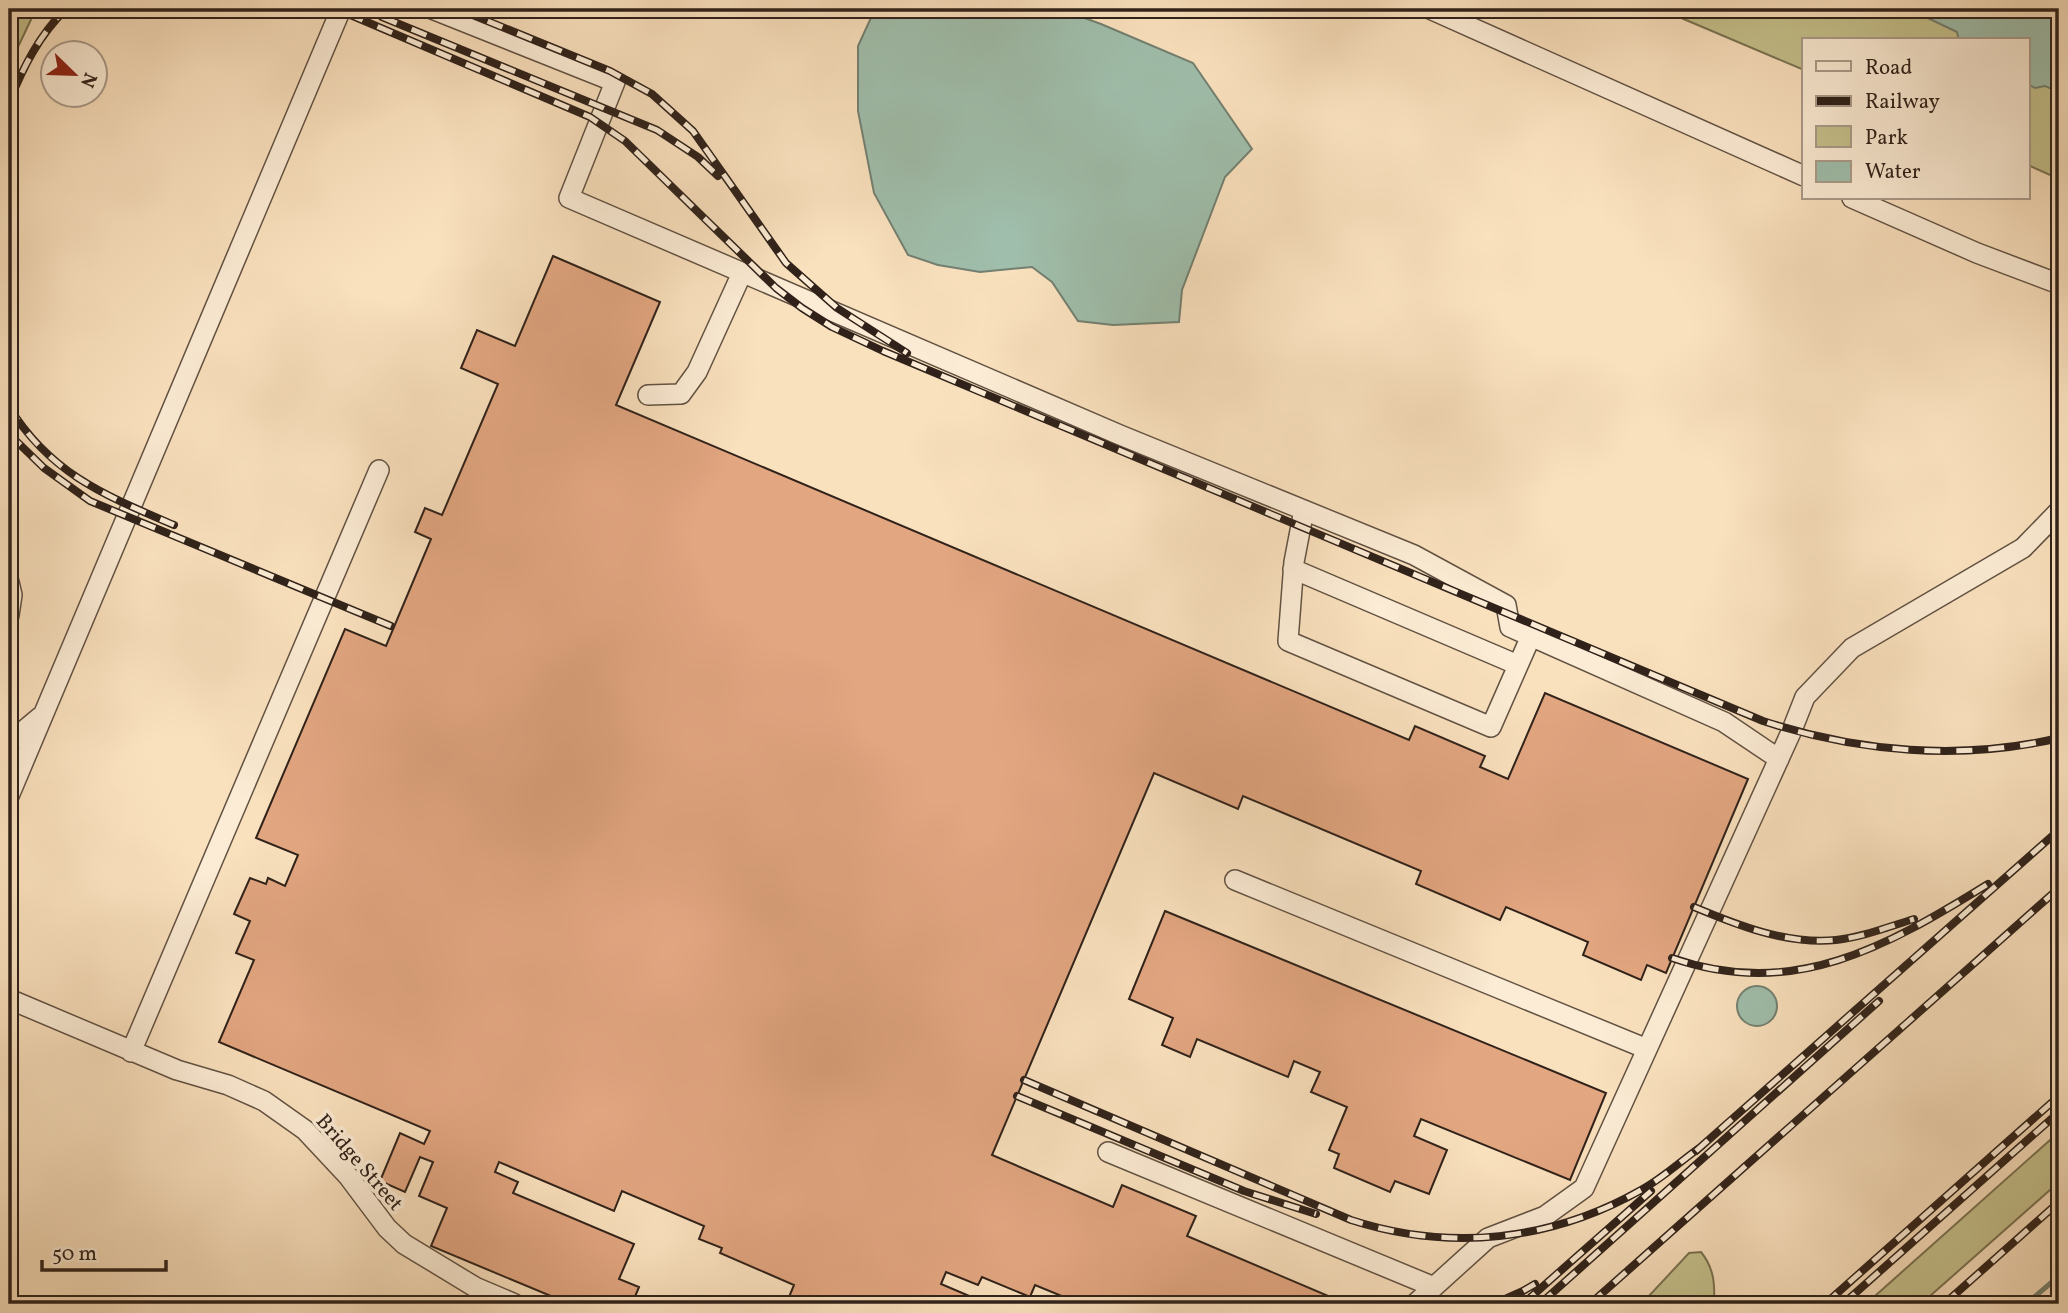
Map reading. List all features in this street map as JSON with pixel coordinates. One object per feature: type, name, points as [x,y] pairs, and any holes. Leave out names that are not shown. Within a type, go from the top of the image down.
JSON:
[{"type":"lane","points":[[9,796],[341,9]]},
{"type":"lane","points":[[432,9],[615,82],[569,198],[1120,435],[1414,555],[1506,605],[1510,627],[1724,722],[1779,759]]},
{"type":"lane","points":[[1430,9],[1802,175]]},
{"type":"lane","points":[[1857,200],[1977,253],[2059,284]]},
{"type":"lane","points":[[648,395],[681,394],[697,372],[742,272]]},
{"type":"lane","points":[[131,1052],[379,470]]},
{"type":"lane","points":[[1304,510],[1293,569],[1289,641],[1491,727],[1531,636]]},
{"type":"lane","points":[[1415,1304],[1488,1238],[1545,1216],[1584,1188],[1805,697],[1852,648],[2023,548],[2059,511]]},
{"type":"lane","points":[[1293,569],[1518,665]]},
{"type":"lane","points":[[9,582],[12,595],[9,615]]},
{"type":"lane","points":[[9,743],[42,716]]},
{"type":"lane","points":[[1235,880],[1647,1049]]},
{"type":"lane","name":"Bridge Street","points":[[9,999],[131,1052],[177,1070],[228,1084],[264,1101],[305,1130],[348,1176],[387,1228],[404,1244],[475,1287],[515,1304]]},
{"type":"lane","points":[[1108,1152],[1434,1287]]},
{"type":"green space","points":[[9,9],[36,9],[9,66]]},
{"type":"green space","points":[[1660,9],[2059,9],[2059,179],[2030,166],[2030,38],[1802,38],[1802,69]]},
{"type":"green space","points":[[2059,1132],[2059,1182],[1921,1304],[1866,1304]]},
{"type":"green space","points":[[1701,1252],[1713,1276],[1714,1304],[1636,1304],[1649,1296],[1689,1253]]},
{"type":"water","points":[[875,9],[1060,9],[1193,63],[1252,149],[1225,177],[1182,290],[1179,322],[1113,325],[1078,321],[1052,282],[1032,267],[980,272],[938,265],[908,255],[874,193],[858,111],[858,46]]},
{"type":"water","points":[[1909,9],[2059,9],[2059,92],[2045,86],[2035,88],[2030,86],[2030,38],[1958,38],[1957,32]]},
{"type":"water","points":[[1757,986],[1765,987],[1771,992],[1776,998],[1776,1014],[1771,1020],[1765,1025],[1757,1026],[1749,1025],[1743,1020],[1738,1014],[1737,1006],[1738,998],[1743,992],[1749,987]]},
{"type":"building","points":[[553,256],[660,302],[616,405],[1409,740],[1415,726],[1485,756],[1480,767],[1508,779],[1545,693],[1748,779],[1666,973],[1647,965],[1641,980],[1583,955],[1588,942],[1506,907],[1500,920],[1416,884],[1421,871],[1243,796],[1238,809],[1154,773],[992,1155],[1113,1207],[1122,1185],[1196,1216],[1187,1236],[1347,1304],[1081,1304],[1035,1285],[1030,1297],[982,1277],[978,1285],[946,1272],[941,1284],[988,1304],[793,1304],[787,1302],[794,1285],[720,1253],[722,1248],[699,1239],[704,1226],[622,1191],[614,1211],[499,1162],[495,1172],[518,1182],[513,1193],[634,1244],[619,1279],[639,1287],[632,1304],[570,1304],[431,1246],[447,1208],[419,1196],[433,1162],[420,1157],[405,1192],[380,1181],[400,1133],[424,1144],[430,1131],[219,1042],[254,960],[236,953],[250,921],[234,914],[250,878],[266,884],[268,878],[285,886],[298,855],[256,838],[345,629],[386,646],[431,539],[415,532],[425,508],[442,515],[498,384],[461,368],[477,330],[515,346]]},
{"type":"building","points":[[1165,911],[1606,1093],[1570,1180],[1421,1119],[1414,1136],[1447,1150],[1429,1194],[1395,1181],[1390,1192],[1334,1168],[1339,1154],[1329,1150],[1347,1107],[1311,1092],[1320,1072],[1294,1061],[1288,1077],[1197,1039],[1190,1057],[1162,1045],[1173,1018],[1129,999]]},
{"type":"waterway","points":[[2026,1304],[2059,1276]]},
{"type":"railway","points":[[9,102],[33,52],[66,9]]},
{"type":"railway","points":[[458,9],[610,71],[652,94],[693,131],[786,263],[837,308],[907,353]]},
{"type":"railway","points":[[348,14],[590,117],[625,141],[776,288],[832,327],[883,351],[1763,721],[1836,740],[1910,750],[1985,749],[2059,738]]},
{"type":"railway","points":[[382,17],[657,130],[698,157],[718,176]]},
{"type":"railway","points":[[9,407],[25,430],[61,466],[102,492],[174,525]]},
{"type":"railway","points":[[9,434],[44,468],[90,501],[391,626]]},
{"type":"railway","points":[[1696,1151],[2059,830]]},
{"type":"railway","points":[[1672,958],[1716,969],[1758,973],[1799,970],[1838,960],[1875,946],[1913,928],[1988,884]]},
{"type":"railway","points":[[1590,1304],[2059,888]]},
{"type":"railway","points":[[1694,907],[1781,937],[1818,941],[1856,937],[1914,919]]},
{"type":"railway","points":[[1540,1304],[1879,1001]]},
{"type":"railway","points":[[1024,1080],[1351,1220],[1425,1236],[1499,1236],[1572,1221],[1641,1190],[1702,1146]]},
{"type":"railway","points":[[1017,1096],[1244,1191],[1316,1214]]},
{"type":"railway","points":[[1825,1304],[2059,1096]]},
{"type":"railway","points":[[1843,1304],[2059,1112]]},
{"type":"railway","points":[[1523,1304],[1651,1191]]},
{"type":"railway","points":[[1944,1304],[2059,1202]]},
{"type":"railway","points":[[1494,1304],[1535,1284]]}]
